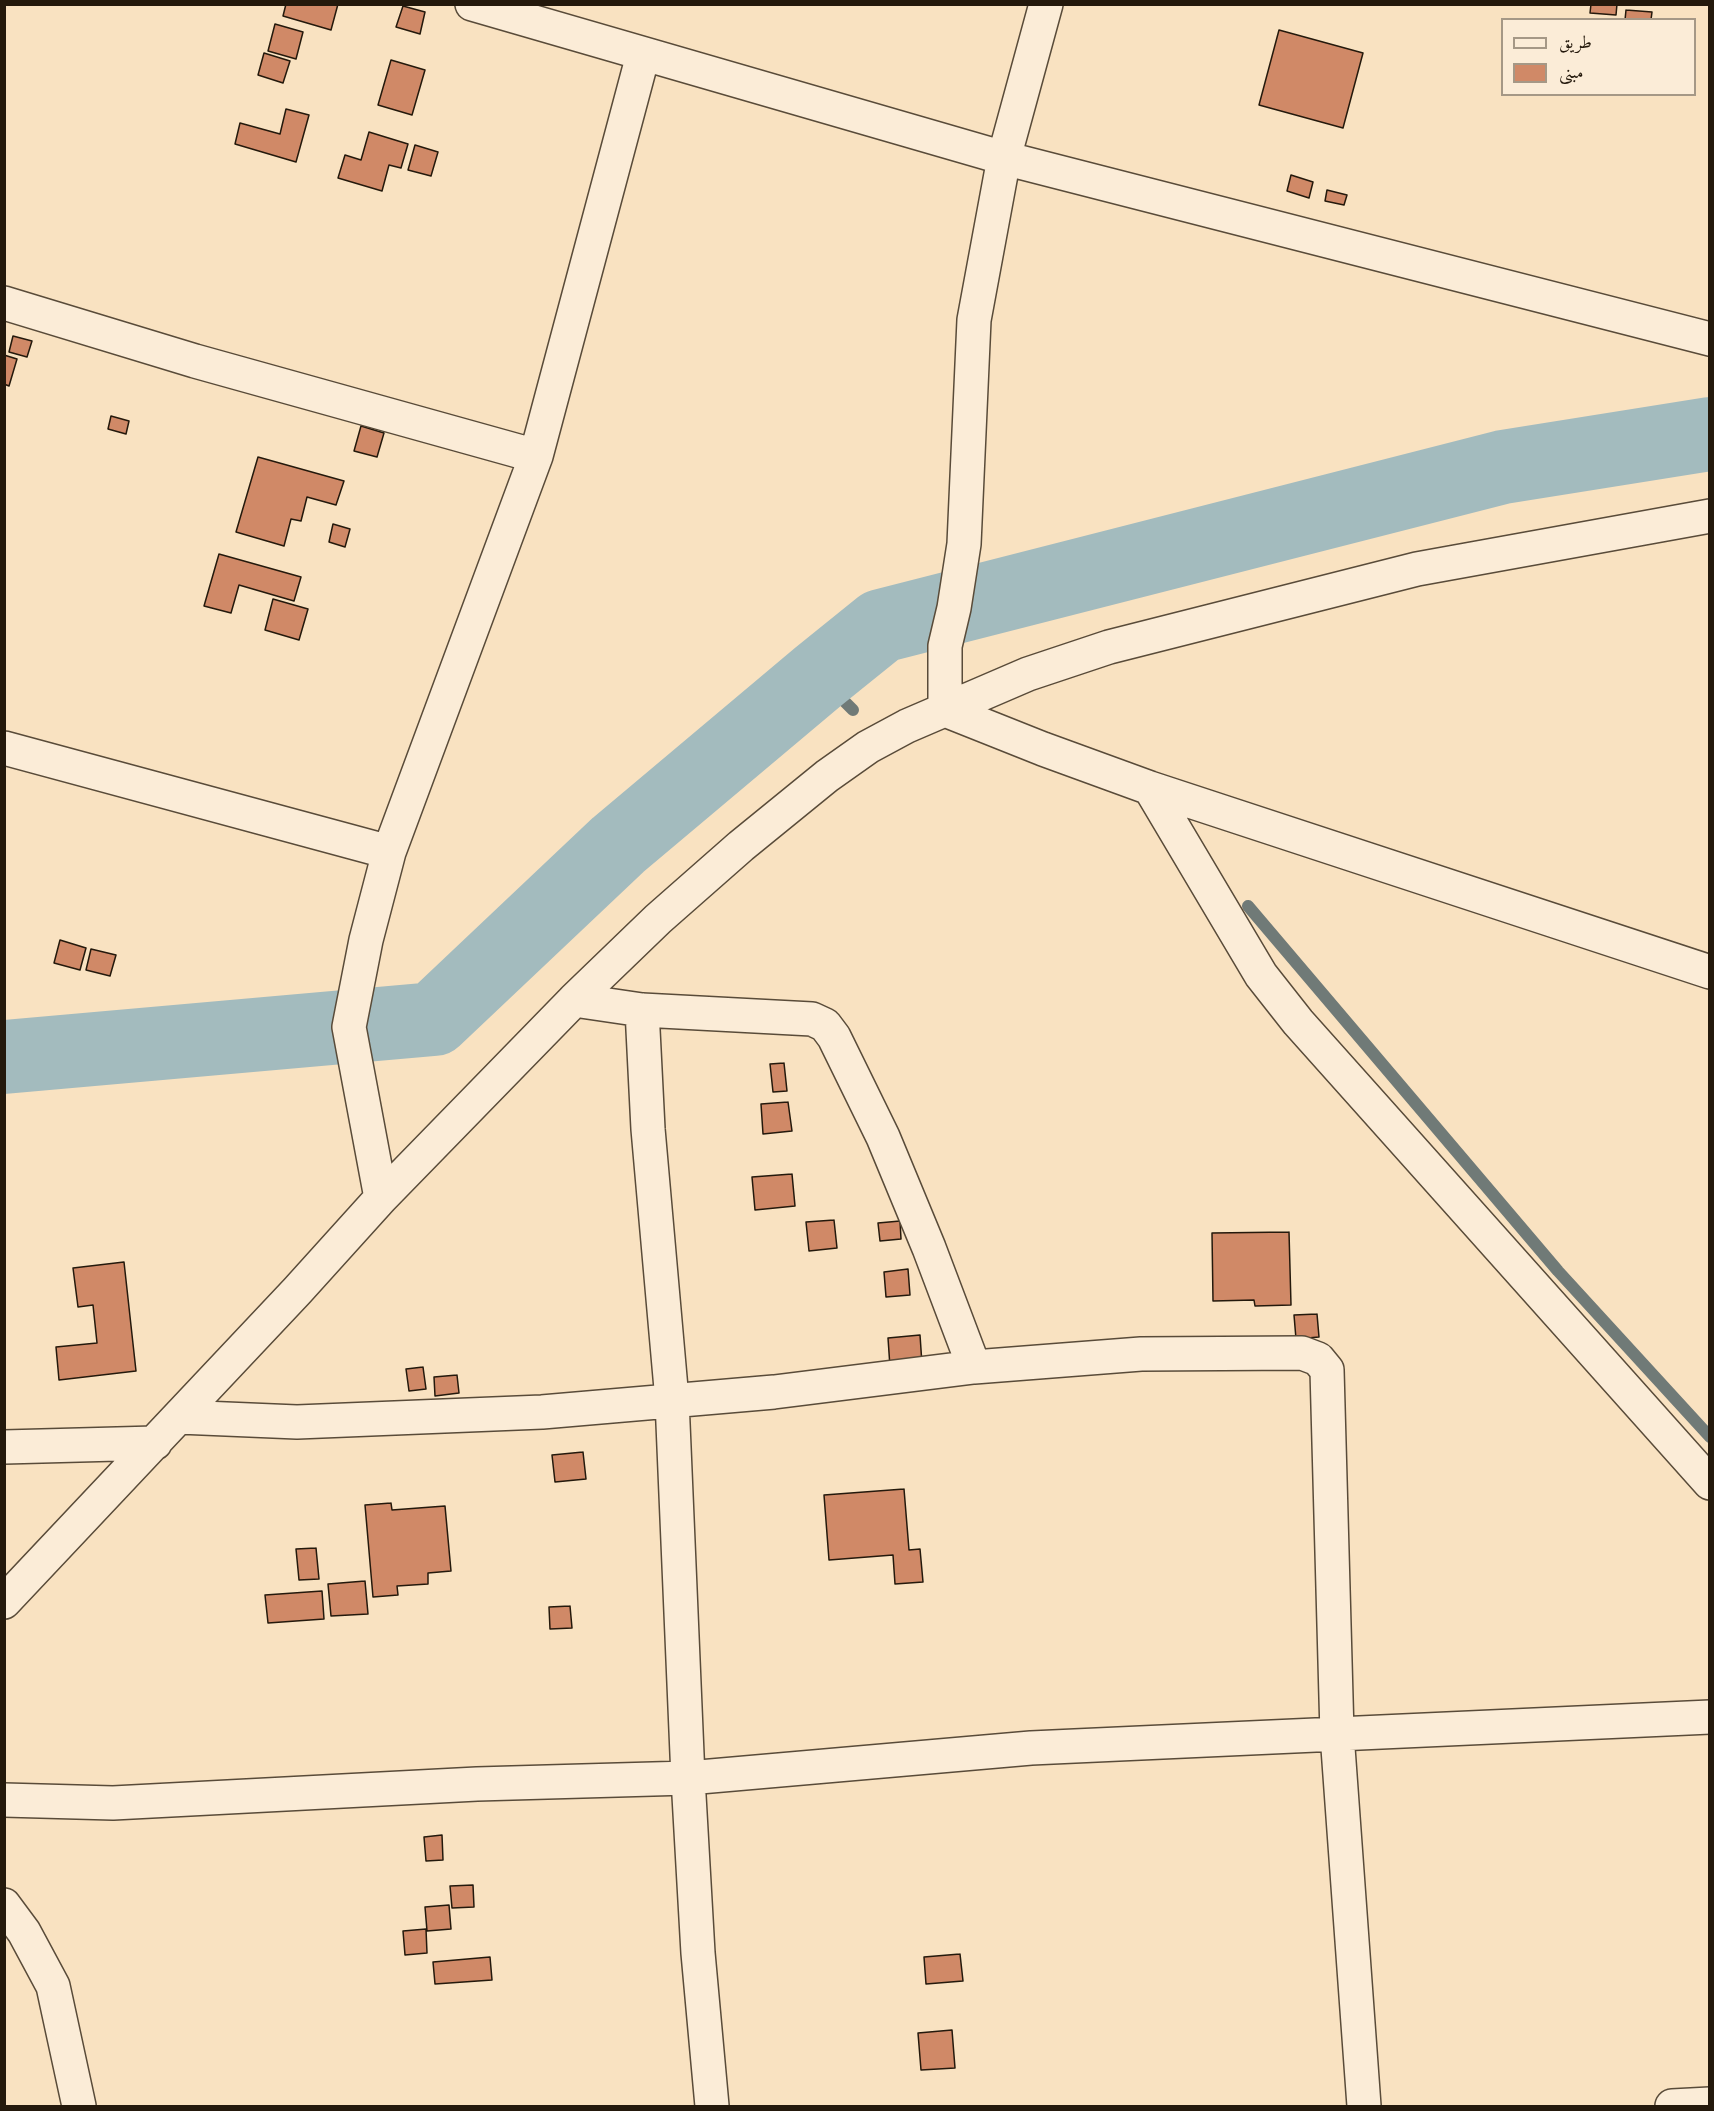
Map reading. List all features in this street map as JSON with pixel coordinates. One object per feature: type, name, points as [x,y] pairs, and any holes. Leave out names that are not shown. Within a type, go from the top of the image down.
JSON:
[{"type":"street","points":[[472,4],[1004,158],[1710,339]]},
{"type":"street","points":[[945,710],[945,646],[954,608],[964,544],[974,320],[1004,158],[1046,4]]},
{"type":"street","points":[[381,1198],[349,1028],[366,940],[389,852],[536,456],[643,55]]},
{"type":"street","points":[[4,303],[206,364],[536,456]]},
{"type":"street","points":[[4,1602],[297,1292],[381,1198],[574,1000],[658,919],[741,846],[826,776],[868,747],[907,726],[1028,674],[1109,647],[1417,569],[1710,516]]},
{"type":"street","points":[[945,710],[1042,749],[1150,788],[1710,972]]},
{"type":"street","points":[[4,748],[389,852]]},
{"type":"street","points":[[1150,788],[1261,975],[1298,1022],[1710,1483]]},
{"type":"street","points":[[574,1000],[642,1010],[812,1019],[825,1025],[834,1037],[883,1137],[929,1248],[974,1367]]},
{"type":"street","points":[[642,1010],[648,1129],[672,1400],[688,1778],[698,1953],[712,2106]]},
{"type":"street","points":[[179,1417],[297,1422],[542,1412],[774,1392],[974,1367],[1141,1354],[1302,1353],[1318,1359],[1327,1371],[1337,1734],[1365,2106]]},
{"type":"street","points":[[4,1447],[155,1443]]},
{"type":"street","points":[[4,1800],[113,1803],[477,1784],[688,1778],[1030,1748],[1710,1718]]},
{"type":"street","points":[[4,1905],[24,1932],[53,1986],[79,2106]]},
{"type":"street","points":[[1672,2106],[1710,2104]]},
{"type":"building","points":[[286,4],[338,4],[331,30],[283,16]]},
{"type":"building","points":[[1591,4],[1617,4],[1616,15],[1590,13]]},
{"type":"building","points":[[403,6],[425,12],[420,34],[396,27]]},
{"type":"building","points":[[1626,10],[1652,12],[1651,18],[1625,18]]},
{"type":"building","points":[[275,24],[303,32],[296,59],[268,51]]},
{"type":"building","points":[[1279,30],[1363,53],[1343,128],[1259,105]]},
{"type":"building","points":[[264,53],[290,61],[283,83],[258,75]]},
{"type":"building","points":[[391,60],[425,70],[412,115],[378,105]]},
{"type":"building","points":[[286,109],[309,115],[296,162],[235,144],[240,123],[280,134]]},
{"type":"building","points":[[369,132],[408,144],[401,168],[389,165],[382,191],[338,178],[345,155],[361,160]]},
{"type":"building","points":[[415,145],[438,152],[431,176],[408,170]]},
{"type":"building","points":[[1291,175],[1313,182],[1309,198],[1287,191]]},
{"type":"building","points":[[1327,190],[1347,195],[1344,205],[1325,201]]},
{"type":"building","points":[[13,336],[32,341],[27,357],[9,352]]},
{"type":"building","points":[[4,355],[17,359],[9,386],[4,384]]},
{"type":"building","points":[[111,416],[129,421],[126,434],[108,429]]},
{"type":"building","points":[[361,426],[384,433],[377,457],[354,451]]},
{"type":"building","points":[[258,457],[344,481],[336,505],[307,497],[301,521],[291,519],[284,546],[236,532]]},
{"type":"building","points":[[333,524],[350,529],[345,547],[329,542]]},
{"type":"building","points":[[219,554],[301,577],[294,601],[239,585],[231,613],[204,606]]},
{"type":"building","points":[[273,599],[308,609],[299,640],[265,630]]},
{"type":"building","points":[[60,940],[86,948],[80,970],[54,963]]},
{"type":"building","points":[[91,949],[116,955],[110,976],[86,970]]},
{"type":"building","points":[[784,1063],[787,1091],[773,1092],[770,1064]]},
{"type":"building","points":[[788,1102],[792,1131],[763,1134],[761,1104]]},
{"type":"building","points":[[792,1174],[795,1206],[755,1210],[752,1177]]},
{"type":"building","points":[[834,1220],[837,1248],[809,1251],[806,1222]]},
{"type":"building","points":[[900,1221],[901,1239],[880,1241],[878,1223]]},
{"type":"building","points":[[1289,1232],[1291,1305],[1255,1306],[1254,1300],[1213,1301],[1212,1233]]},
{"type":"building","points":[[124,1262],[136,1371],[59,1380],[56,1347],[97,1343],[93,1305],[78,1307],[73,1268]]},
{"type":"building","points":[[908,1269],[910,1295],[886,1297],[884,1272]]},
{"type":"building","points":[[1317,1314],[1319,1337],[1296,1339],[1294,1315]]},
{"type":"building","points":[[920,1335],[922,1364],[890,1367],[888,1338]]},
{"type":"building","points":[[423,1367],[426,1389],[409,1391],[406,1369]]},
{"type":"building","points":[[457,1375],[459,1393],[435,1396],[434,1377]]},
{"type":"building","points":[[583,1452],[586,1479],[555,1482],[552,1455]]},
{"type":"building","points":[[904,1489],[909,1550],[920,1549],[923,1582],[895,1584],[893,1555],[829,1560],[824,1495]]},
{"type":"building","points":[[391,1503],[392,1510],[445,1506],[451,1571],[428,1573],[428,1584],[397,1586],[398,1595],[373,1597],[365,1505]]},
{"type":"building","points":[[316,1548],[319,1579],[299,1580],[296,1549]]},
{"type":"building","points":[[365,1581],[368,1614],[331,1616],[328,1584]]},
{"type":"building","points":[[322,1591],[324,1619],[268,1623],[265,1595]]},
{"type":"building","points":[[570,1606],[572,1628],[550,1629],[549,1607]]},
{"type":"building","points":[[442,1835],[443,1860],[426,1861],[424,1837]]},
{"type":"building","points":[[473,1885],[474,1907],[452,1908],[450,1886]]},
{"type":"building","points":[[449,1905],[451,1929],[427,1931],[425,1907]]},
{"type":"building","points":[[426,1929],[427,1953],[405,1955],[403,1931]]},
{"type":"building","points":[[960,1954],[963,1981],[926,1984],[924,1957]]},
{"type":"building","points":[[490,1957],[492,1980],[435,1984],[433,1962]]},
{"type":"building","points":[[952,2030],[955,2068],[921,2070],[918,2033]]},
{"type":"waterway","points":[[4,1057],[434,1019],[618,845],[881,626],[1503,467],[1710,434]]},
{"type":"waterway","points":[[819,676],[853,710]]},
{"type":"waterway","points":[[1248,906],[1558,1271],[1710,1437]]}]
